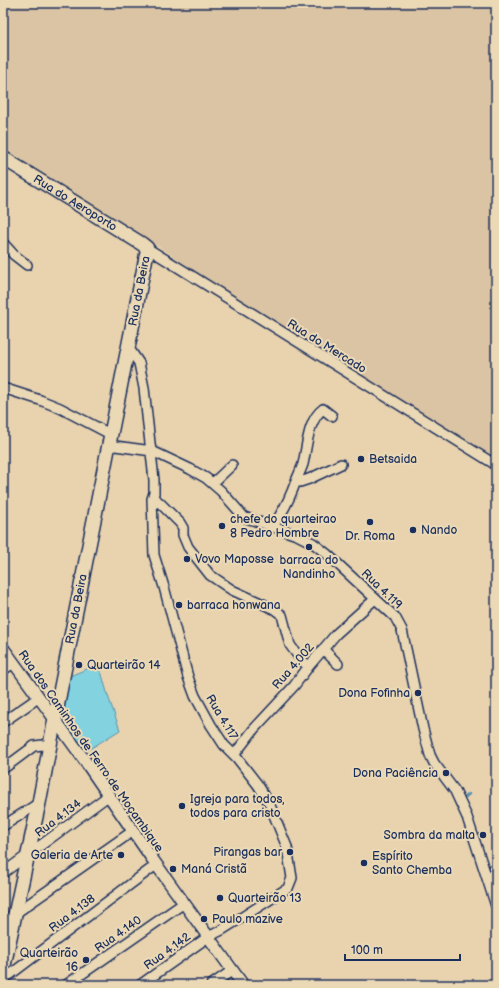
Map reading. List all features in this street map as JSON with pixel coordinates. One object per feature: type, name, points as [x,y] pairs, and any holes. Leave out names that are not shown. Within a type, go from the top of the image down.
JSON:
[{"type":"main road","name":"Rua do Aeroporto","points":[[3,158],[147,248]]},
{"type":"main road","name":"Rua da Beira","points":[[3,970],[39,803],[147,248]]},
{"type":"street","points":[[3,243],[14,255],[27,265]]},
{"type":"street","name":"Rua do Mercado","points":[[147,248],[496,465]]},
{"type":"street","name":"Rua 4.117","points":[[128,347],[139,363],[144,388],[154,480],[154,494],[152,499],[154,555],[188,677],[195,696],[211,725],[224,745],[258,785],[269,803],[287,847],[292,878],[291,884],[288,888],[222,930],[208,937]]},
{"type":"street","name":"Rua 4.119","points":[[3,388],[60,408],[109,440],[152,452],[190,469],[213,483],[244,517],[297,535],[313,543],[327,554],[395,617],[402,630],[423,730],[430,755],[434,763],[456,791],[467,817],[496,906]]},
{"type":"street","points":[[272,527],[280,517],[290,498],[302,465],[316,416],[323,409],[332,416]]},
{"type":"street","points":[[296,481],[300,482],[309,479],[341,464]]},
{"type":"street","points":[[213,483],[232,465]]},
{"type":"street","points":[[152,499],[159,502],[180,523],[183,528],[183,535],[188,547],[210,575],[237,592],[274,609],[282,615],[290,645],[302,661],[309,666]]},
{"type":"street","name":"Rua 4.002","points":[[234,755],[254,729],[295,685],[336,634],[375,599]]},
{"type":"street","name":"Rua dos Caminhos de Ferro de Moçambique","points":[[3,648],[156,865],[243,985]]},
{"type":"street","points":[[323,649],[338,664]]},
{"type":"street","points":[[3,670],[14,663]]},
{"type":"street","points":[[3,722],[38,698]]},
{"type":"street","points":[[3,769],[34,746],[43,744],[50,746]]},
{"type":"street","name":"Rua 4.134","points":[[3,873],[108,796]]},
{"type":"street","points":[[3,826],[39,803]]},
{"type":"street","points":[[3,922],[133,832]]},
{"type":"street","name":"Rua 4.138","points":[[3,980],[156,865]]},
{"type":"street","name":"Rua 4.140","points":[[66,985],[184,904]]},
{"type":"street","name":"Rua 4.142","points":[[140,985],[208,937]]},
{"type":"street","points":[[211,985],[233,970]]},
{"type":"shaded area","points":[[3,3],[496,3],[496,462],[173,263],[172,255],[3,149]]},
{"type":"water","points":[[99,664],[120,730],[85,752],[59,713],[67,677]]},
{"type":"waterway","points":[[462,800],[469,794]]},
{"type":"waterway","points":[[490,875],[496,872]]},
{"type":"place","name":"Betsaida","points":[[361,459]]},
{"type":"place","name":"Dr. Roma","points":[[370,522]]},
{"type":"place","name":"chefe do quarteirao 8 Pedro Hombre","points":[[222,526]]},
{"type":"place","name":"Nando","points":[[413,530]]},
{"type":"place","name":"barraca do Nandinho","points":[[309,547]]},
{"type":"place","name":"Vovo Maposse","points":[[187,559]]},
{"type":"place","name":"barraca honwana","points":[[179,605]]},
{"type":"place","name":"Quarteirão 14","points":[[79,665]]},
{"type":"place","name":"Dona Fofinha","points":[[418,693]]},
{"type":"place","name":"Dona Paciência","points":[[446,773]]},
{"type":"place","name":"Igreja para todos, todos para cristo","points":[[182,806]]},
{"type":"place","name":"Sombra da malta","points":[[483,835]]},
{"type":"place","name":"Pirangas bar","points":[[290,852]]},
{"type":"place","name":"Galeria de Arte","points":[[121,855]]},
{"type":"place","name":"Espírito Santo Chemba","points":[[364,863]]},
{"type":"place","name":"Maná Cristã","points":[[173,869]]},
{"type":"place","name":"Quarteirão 13","points":[[220,898]]},
{"type":"place","name":"Paulo mazive","points":[[204,919]]},
{"type":"place","name":"Quarteirão 16","points":[[86,960]]}]
